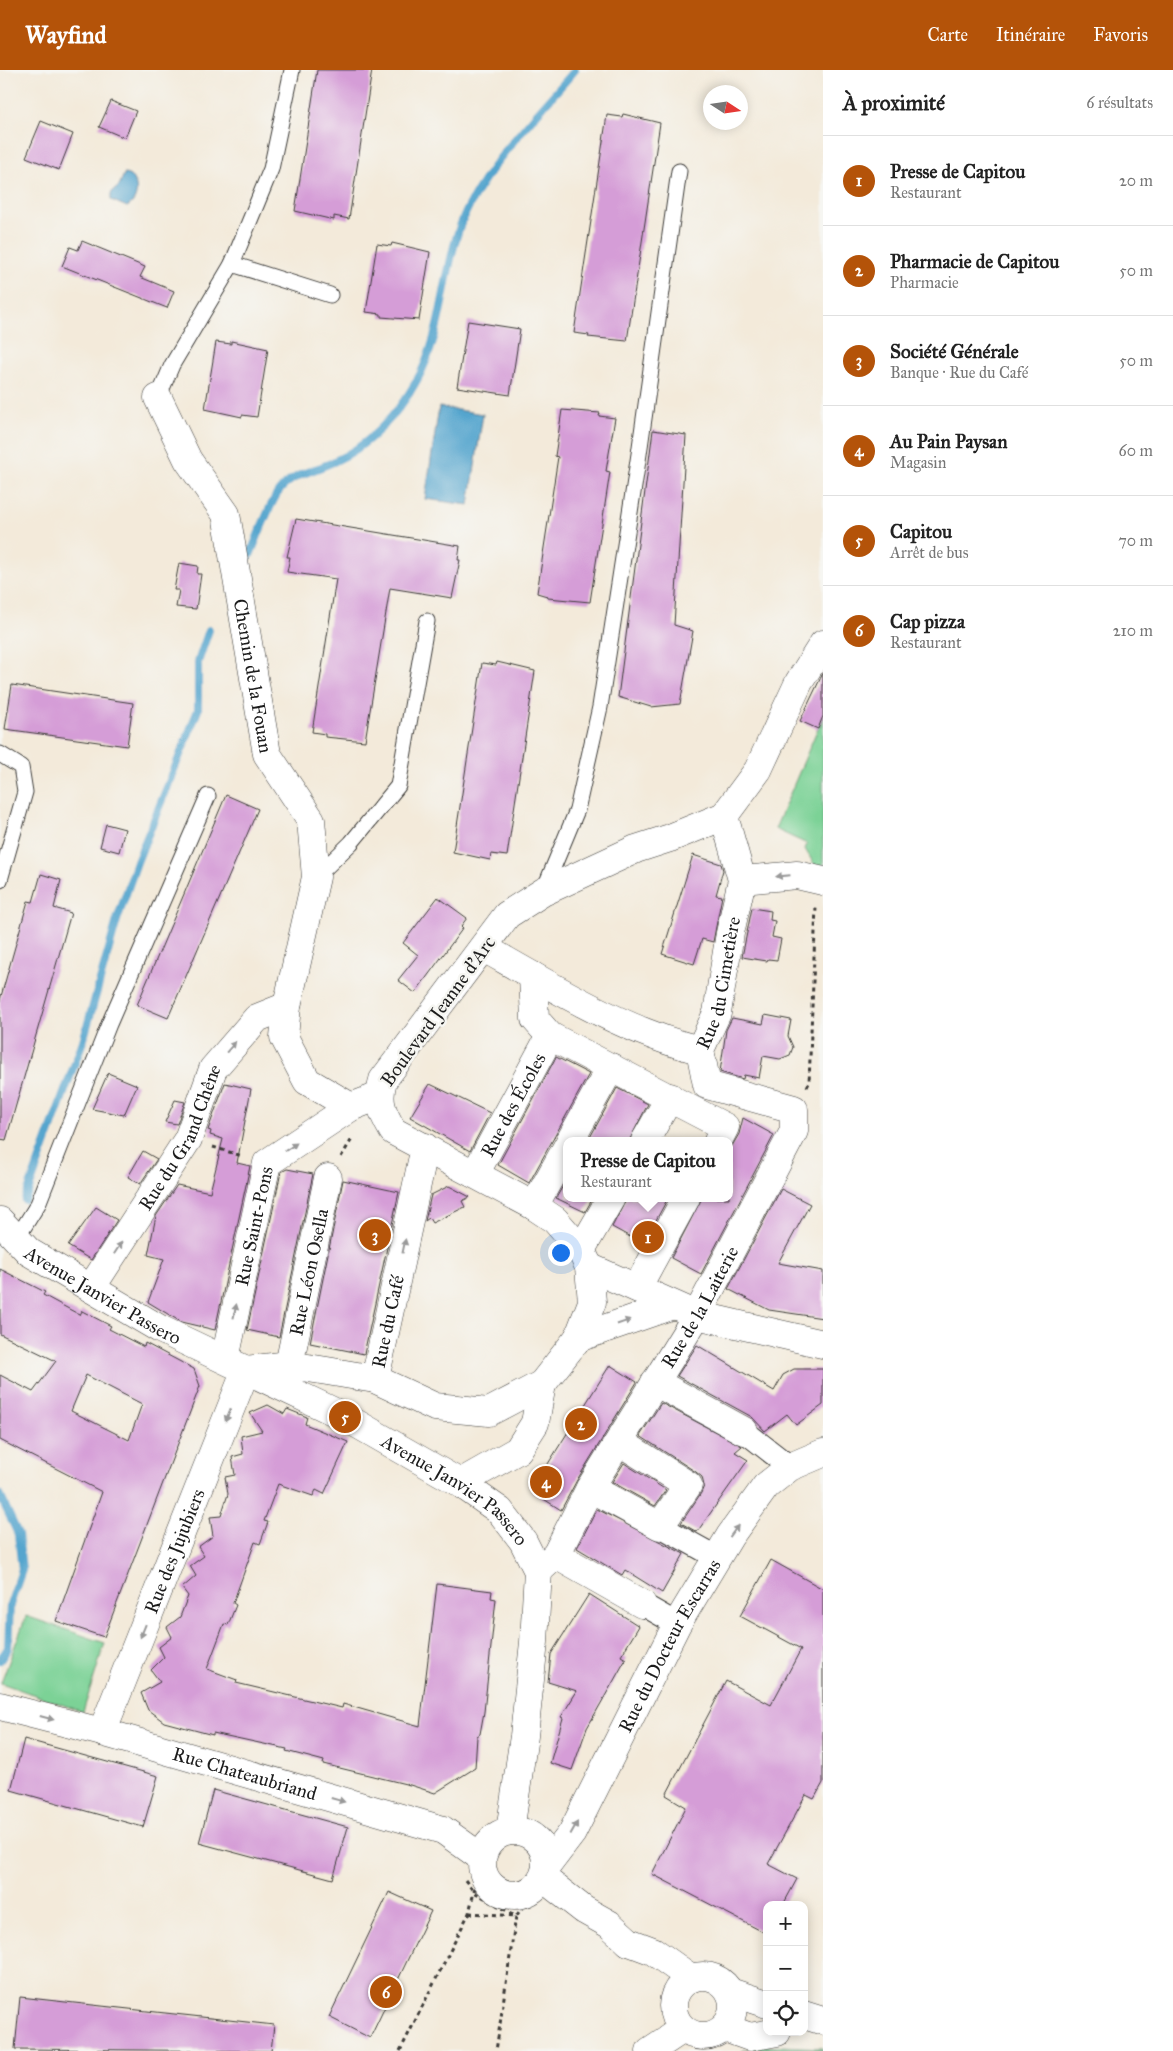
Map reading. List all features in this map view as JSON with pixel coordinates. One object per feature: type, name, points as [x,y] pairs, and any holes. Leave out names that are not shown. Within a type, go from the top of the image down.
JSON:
[{"type":"street","name":"Chemin de la Fouan","points":[[158,398],[188,460],[226,514],[268,754],[311,820],[316,877],[287,1006],[284,1037],[307,1081],[351,1107]]},
{"type":"street","points":[[820,880],[797,875],[742,880],[724,816],[758,770],[799,682],[823,644]]},
{"type":"street","name":"Boulevard Jeanne d'Arc","points":[[585,1259],[556,1220],[534,1206],[393,1131],[384,1116],[379,1096],[383,1080],[507,915],[543,892],[636,849],[670,838],[724,816]]},
{"type":"street","name":"Rue du Cimetière","points":[[742,880],[730,933],[717,1013],[700,1050],[707,1085],[794,1109]]},
{"type":"street","points":[[484,948],[533,976],[633,1027],[682,1046],[700,1050]]},
{"type":"street","points":[[533,976],[535,1020],[550,1036],[670,1097],[721,1134]]},
{"type":"street","name":"Rue du Grand Chêne","points":[[91,1288],[188,1139],[213,1068],[257,1018],[287,1006]]},
{"type":"street","name":"Rue des Écoles","points":[[475,1174],[550,1036]]},
{"type":"street","points":[[572,1137],[611,1066]]},
{"type":"street","points":[[351,1107],[379,1096]]},
{"type":"street","points":[[647,1137],[670,1097]]},
{"type":"street","name":"Rue Saint-Pons","points":[[236,1364],[267,1163],[351,1107]]},
{"type":"street","name":"Rue de la Laiterie","points":[[547,1563],[590,1488],[620,1442],[655,1382],[685,1310],[794,1131],[794,1109]]},
{"type":"street","name":"Rue du Café","points":[[375,1379],[425,1147]]},
{"type":"street","points":[[534,1206],[563,1154]]},
{"type":"street","name":"Rue Léon Osella","points":[[289,1365],[328,1178]]},
{"type":"street","points":[[236,1364],[289,1365],[375,1379],[435,1407],[489,1412],[542,1384],[578,1338],[592,1302],[585,1259],[609,1202]]},
{"type":"street","points":[[637,1288],[684,1202]]},
{"type":"street","name":"Avenue Janvier Passero","points":[[8,1230],[29,1252],[160,1329],[345,1417],[460,1483],[500,1511],[523,1541],[547,1563],[536,1616],[527,1708],[510,1831]]},
{"type":"street","points":[[585,1259],[637,1288],[685,1310],[823,1344]]},
{"type":"street","points":[[578,1338],[685,1310]]},
{"type":"street","name":"Rue des Jujubiers","points":[[102,1732],[236,1364]]},
{"type":"street","points":[[655,1382],[744,1431],[790,1467]]},
{"type":"street","points":[[460,1483],[518,1450],[535,1423],[542,1384]]},
{"type":"street","points":[[620,1442],[688,1485],[660,1526]]},
{"type":"street","name":"Rue du Docteur Escarras","points":[[545,1873],[572,1833],[677,1624],[716,1558],[766,1486],[790,1467],[823,1453]]},
{"type":"street","points":[[590,1488],[716,1558]]},
{"type":"street","points":[[547,1563],[642,1604],[677,1624]]},
{"type":"street","name":"Rue Chateaubriand","points":[[0,1706],[102,1732],[444,1830],[472,1867]]},
{"type":"street","points":[[510,1831],[523,1832],[537,1840],[546,1856],[545,1873],[537,1887],[528,1893],[507,1895],[489,1885],[484,1877],[472,1867],[490,1841],[497,1835],[510,1831]]},
{"type":"street","points":[[545,1873],[584,1910],[609,1924],[629,1942],[653,1951],[691,1978]]},
{"type":"street","points":[[730,1992],[733,2011],[725,2028],[718,2033],[702,2037],[683,2029],[675,2018],[673,2000],[681,1986],[691,1978],[702,1976],[716,1978],[730,1992],[763,2003]]},
{"type":"street","points":[[808,2016],[823,2021]]},
{"type":"street","points":[[725,2028],[750,2038],[763,2035]]},
{"type":"street","points":[[650,2051],[683,2029]]},
{"type":"street","points":[[808,2031],[823,2032]]},
{"type":"lane","points":[[158,398],[172,365],[232,264],[270,169],[292,70]]},
{"type":"lane","points":[[543,892],[577,810],[600,707],[639,454],[679,171]]},
{"type":"lane","points":[[232,264],[330,296]]},
{"type":"lane","points":[[316,877],[351,843],[398,786],[427,621]]},
{"type":"lane","points":[[0,754],[21,767],[25,792],[0,880]]},
{"type":"lane","points":[[8,1230],[38,1204],[109,1024],[208,796]]},
{"type":"path","points":[[794,1109],[809,1083],[820,880]]},
{"type":"path","points":[[188,1139],[267,1163]]},
{"type":"path","points":[[472,1867],[474,1892]]},
{"type":"path","points":[[400,2051],[469,1913],[474,1892],[472,1867]]},
{"type":"path","points":[[496,2051],[516,1916],[545,1873]]},
{"type":"path","points":[[474,1892],[516,1916]]},
{"type":"path","points":[[469,1913],[516,1916]]},
{"type":"green space","points":[[823,716],[823,865],[817,869],[805,849],[807,844],[775,829]]},
{"type":"green space","points":[[26,1616],[105,1643],[83,1712],[1,1683]]},
{"type":"green space","points":[[760,2045],[823,2048],[823,2051],[741,2051]]},
{"type":"water","points":[[124,174],[129,175],[133,179],[136,188],[135,199],[127,207],[111,200],[111,193],[119,186]]},
{"type":"water","points":[[439,407],[483,414],[469,505],[425,499]]},
{"type":"building","points":[[317,70],[372,70],[349,219],[334,216],[334,220],[295,211]]},
{"type":"building","points":[[111,101],[136,111],[125,138],[99,127]]},
{"type":"building","points":[[623,114],[660,123],[627,341],[588,337],[589,335],[574,333],[607,115],[622,117]]},
{"type":"building","points":[[41,121],[73,134],[59,170],[26,157]]},
{"type":"building","points":[[82,241],[145,267],[140,277],[174,291],[167,308],[62,266],[70,247],[78,250]]},
{"type":"building","points":[[392,243],[430,252],[419,320],[381,317],[381,314],[366,312],[377,244],[391,246]]},
{"type":"building","points":[[468,321],[520,329],[510,395],[457,387]]},
{"type":"building","points":[[231,341],[268,349],[257,417],[242,415],[242,417],[205,409],[216,342],[231,344]]},
{"type":"building","points":[[562,410],[600,413],[599,416],[615,418],[606,471],[610,472],[590,602],[548,598],[537,593],[558,457],[555,456]]},
{"type":"building","points":[[653,430],[686,435],[674,625],[693,631],[680,704],[651,707],[618,697]]},
{"type":"building","points":[[296,519],[460,546],[458,560],[460,560],[452,598],[390,588],[365,741],[325,737],[325,734],[312,732],[336,579],[287,572],[290,557],[287,557]]},
{"type":"building","points":[[179,563],[198,566],[197,574],[201,574],[196,609],[176,607],[179,590],[174,590]]},
{"type":"building","points":[[497,662],[535,671],[507,856],[491,854],[490,860],[453,852],[482,663],[496,665]]},
{"type":"building","points":[[823,673],[823,716],[818,729],[800,721]]},
{"type":"building","points":[[12,685],[133,703],[127,746],[5,729]]},
{"type":"building","points":[[226,795],[258,809],[168,1018],[137,1005]]},
{"type":"building","points":[[106,824],[125,829],[119,852],[100,847]]},
{"type":"building","points":[[693,855],[721,864],[723,870],[716,895],[722,896],[713,942],[702,939],[694,964],[662,954]]},
{"type":"building","points":[[41,874],[61,880],[54,908],[71,913],[6,1140],[0,1139],[0,1000],[28,901],[33,902]]},
{"type":"building","points":[[438,897],[467,918],[461,926],[463,928],[415,993],[398,980],[418,955],[403,943]]},
{"type":"building","points":[[752,908],[771,911],[770,920],[775,921],[772,937],[781,939],[777,960],[768,959],[767,961],[742,957]]},
{"type":"building","points":[[765,1015],[791,1020],[788,1036],[793,1047],[790,1055],[780,1059],[763,1056],[759,1078],[744,1075],[743,1079],[720,1072],[726,1030],[732,1018],[763,1024]]},
{"type":"building","points":[[556,1057],[589,1074],[529,1183],[498,1165]]},
{"type":"building","points":[[108,1073],[137,1085],[124,1115],[92,1109]]},
{"type":"building","points":[[225,1083],[251,1089],[237,1163],[250,1166],[215,1330],[181,1322],[148,1302],[164,1259],[148,1255],[156,1216],[177,1185],[210,1192],[223,1139],[210,1135],[211,1131],[208,1130]]},
{"type":"building","points":[[430,1084],[490,1113],[470,1151],[410,1117]]},
{"type":"building","points":[[617,1088],[648,1104],[631,1137],[590,1137]]},
{"type":"building","points":[[175,1100],[185,1102],[177,1124],[165,1122]]},
{"type":"building","points":[[743,1118],[774,1135],[701,1274],[671,1258],[700,1202],[733,1202],[733,1144],[739,1134]]},
{"type":"building","points":[[143,1151],[157,1159],[140,1184],[128,1177]]},
{"type":"building","points":[[287,1169],[313,1174],[279,1337],[247,1330],[281,1172]]},
{"type":"building","points":[[343,1180],[399,1192],[364,1354],[310,1343]]},
{"type":"building","points":[[449,1186],[470,1197],[462,1201],[465,1207],[432,1223],[429,1218],[425,1221],[431,1195]]},
{"type":"building","points":[[563,1186],[563,1201],[556,1198]]},
{"type":"building","points":[[781,1189],[810,1204],[778,1263],[823,1271],[823,1318],[769,1310],[728,1289]]},
{"type":"building","points":[[564,1202],[591,1202],[585,1212]]},
{"type":"building","points":[[625,1202],[666,1202],[643,1244],[612,1227]]},
{"type":"building","points":[[96,1207],[117,1220],[91,1260],[68,1246]]},
{"type":"building","points":[[0,1269],[45,1292],[43,1295],[80,1315],[82,1311],[111,1326],[109,1329],[144,1347],[145,1343],[194,1369],[200,1386],[104,1637],[56,1621],[102,1492],[0,1440],[0,1375],[33,1392],[56,1361],[0,1334]],"holes":[[[86,1375],[142,1404],[129,1440],[71,1411]]]},
{"type":"building","points":[[697,1345],[774,1391],[783,1375],[794,1369],[823,1369],[823,1405],[796,1425],[787,1414],[765,1431],[752,1417],[677,1376]]},
{"type":"building","points":[[610,1365],[637,1382],[577,1480],[561,1510],[531,1491]]},
{"type":"building","points":[[661,1403],[742,1446],[735,1452],[748,1460],[697,1532],[681,1523],[701,1493],[704,1486],[702,1477],[640,1436]]},
{"type":"building","points":[[268,1405],[284,1414],[287,1409],[307,1417],[305,1424],[348,1442],[324,1494],[316,1490],[313,1496],[278,1484],[264,1521],[268,1522],[260,1544],[255,1542],[233,1603],[236,1605],[228,1625],[224,1624],[207,1669],[237,1680],[236,1683],[342,1708],[343,1704],[420,1726],[437,1584],[492,1591],[491,1598],[496,1599],[484,1712],[480,1734],[477,1736],[475,1768],[435,1793],[323,1764],[324,1761],[286,1751],[287,1749],[213,1733],[213,1735],[164,1722],[148,1710],[141,1693],[160,1682],[151,1670],[164,1657],[159,1647],[172,1637],[167,1627],[180,1617],[188,1596],[182,1588],[196,1576],[190,1566],[204,1556],[198,1547],[213,1536],[210,1517],[221,1516],[228,1494],[225,1477],[235,1475],[232,1457],[243,1454],[241,1436],[262,1431],[250,1413]]},
{"type":"building","points":[[624,1463],[666,1490],[655,1506],[612,1482]]},
{"type":"building","points":[[597,1509],[684,1554],[662,1593],[625,1570],[622,1575],[577,1548]]},
{"type":"building","points":[[771,1560],[823,1589],[823,1783],[814,1799],[806,1795],[768,1864],[797,1879],[785,1901],[763,1901],[763,1932],[652,1874],[686,1807],[666,1795],[726,1681],[771,1705],[801,1649],[740,1616]]},
{"type":"building","points":[[589,1594],[639,1626],[621,1656],[626,1659],[587,1728],[572,1770],[550,1763],[563,1718],[561,1717],[577,1691],[548,1682],[551,1654]]},
{"type":"building","points":[[24,1739],[158,1776],[143,1827],[11,1790]]},
{"type":"building","points":[[213,1790],[348,1827],[333,1879],[199,1843]]},
{"type":"building","points":[[389,1892],[431,1911],[370,2038],[329,2017]]},
{"type":"building","points":[[20,1997],[274,2025],[271,2051],[15,2049]]},
{"type":"waterway","points":[[250,555],[272,502],[280,490],[298,476],[346,456],[358,448],[381,428],[409,394],[425,364],[432,345],[453,248],[468,208],[480,187],[510,145],[575,70]]},
{"type":"waterway","points":[[25,1200],[83,1041],[117,920],[137,862],[198,710],[198,662],[209,630]]},
{"type":"waterway","points":[[0,1495],[18,1534],[22,1570],[10,1605],[8,1648],[0,1660]]},
{"type":"place","name":"Société Générale","points":[[375,1235]]},
{"type":"place","name":"Presse de Capitou","points":[[648,1237]]},
{"type":"place","name":"Capitou","points":[[345,1417]]},
{"type":"place","name":"Pharmacie de Capitou","points":[[581,1424]]},
{"type":"place","name":"Au Pain Paysan","points":[[546,1482]]},
{"type":"place","name":"Cap pizza","points":[[386,1992]]}]
